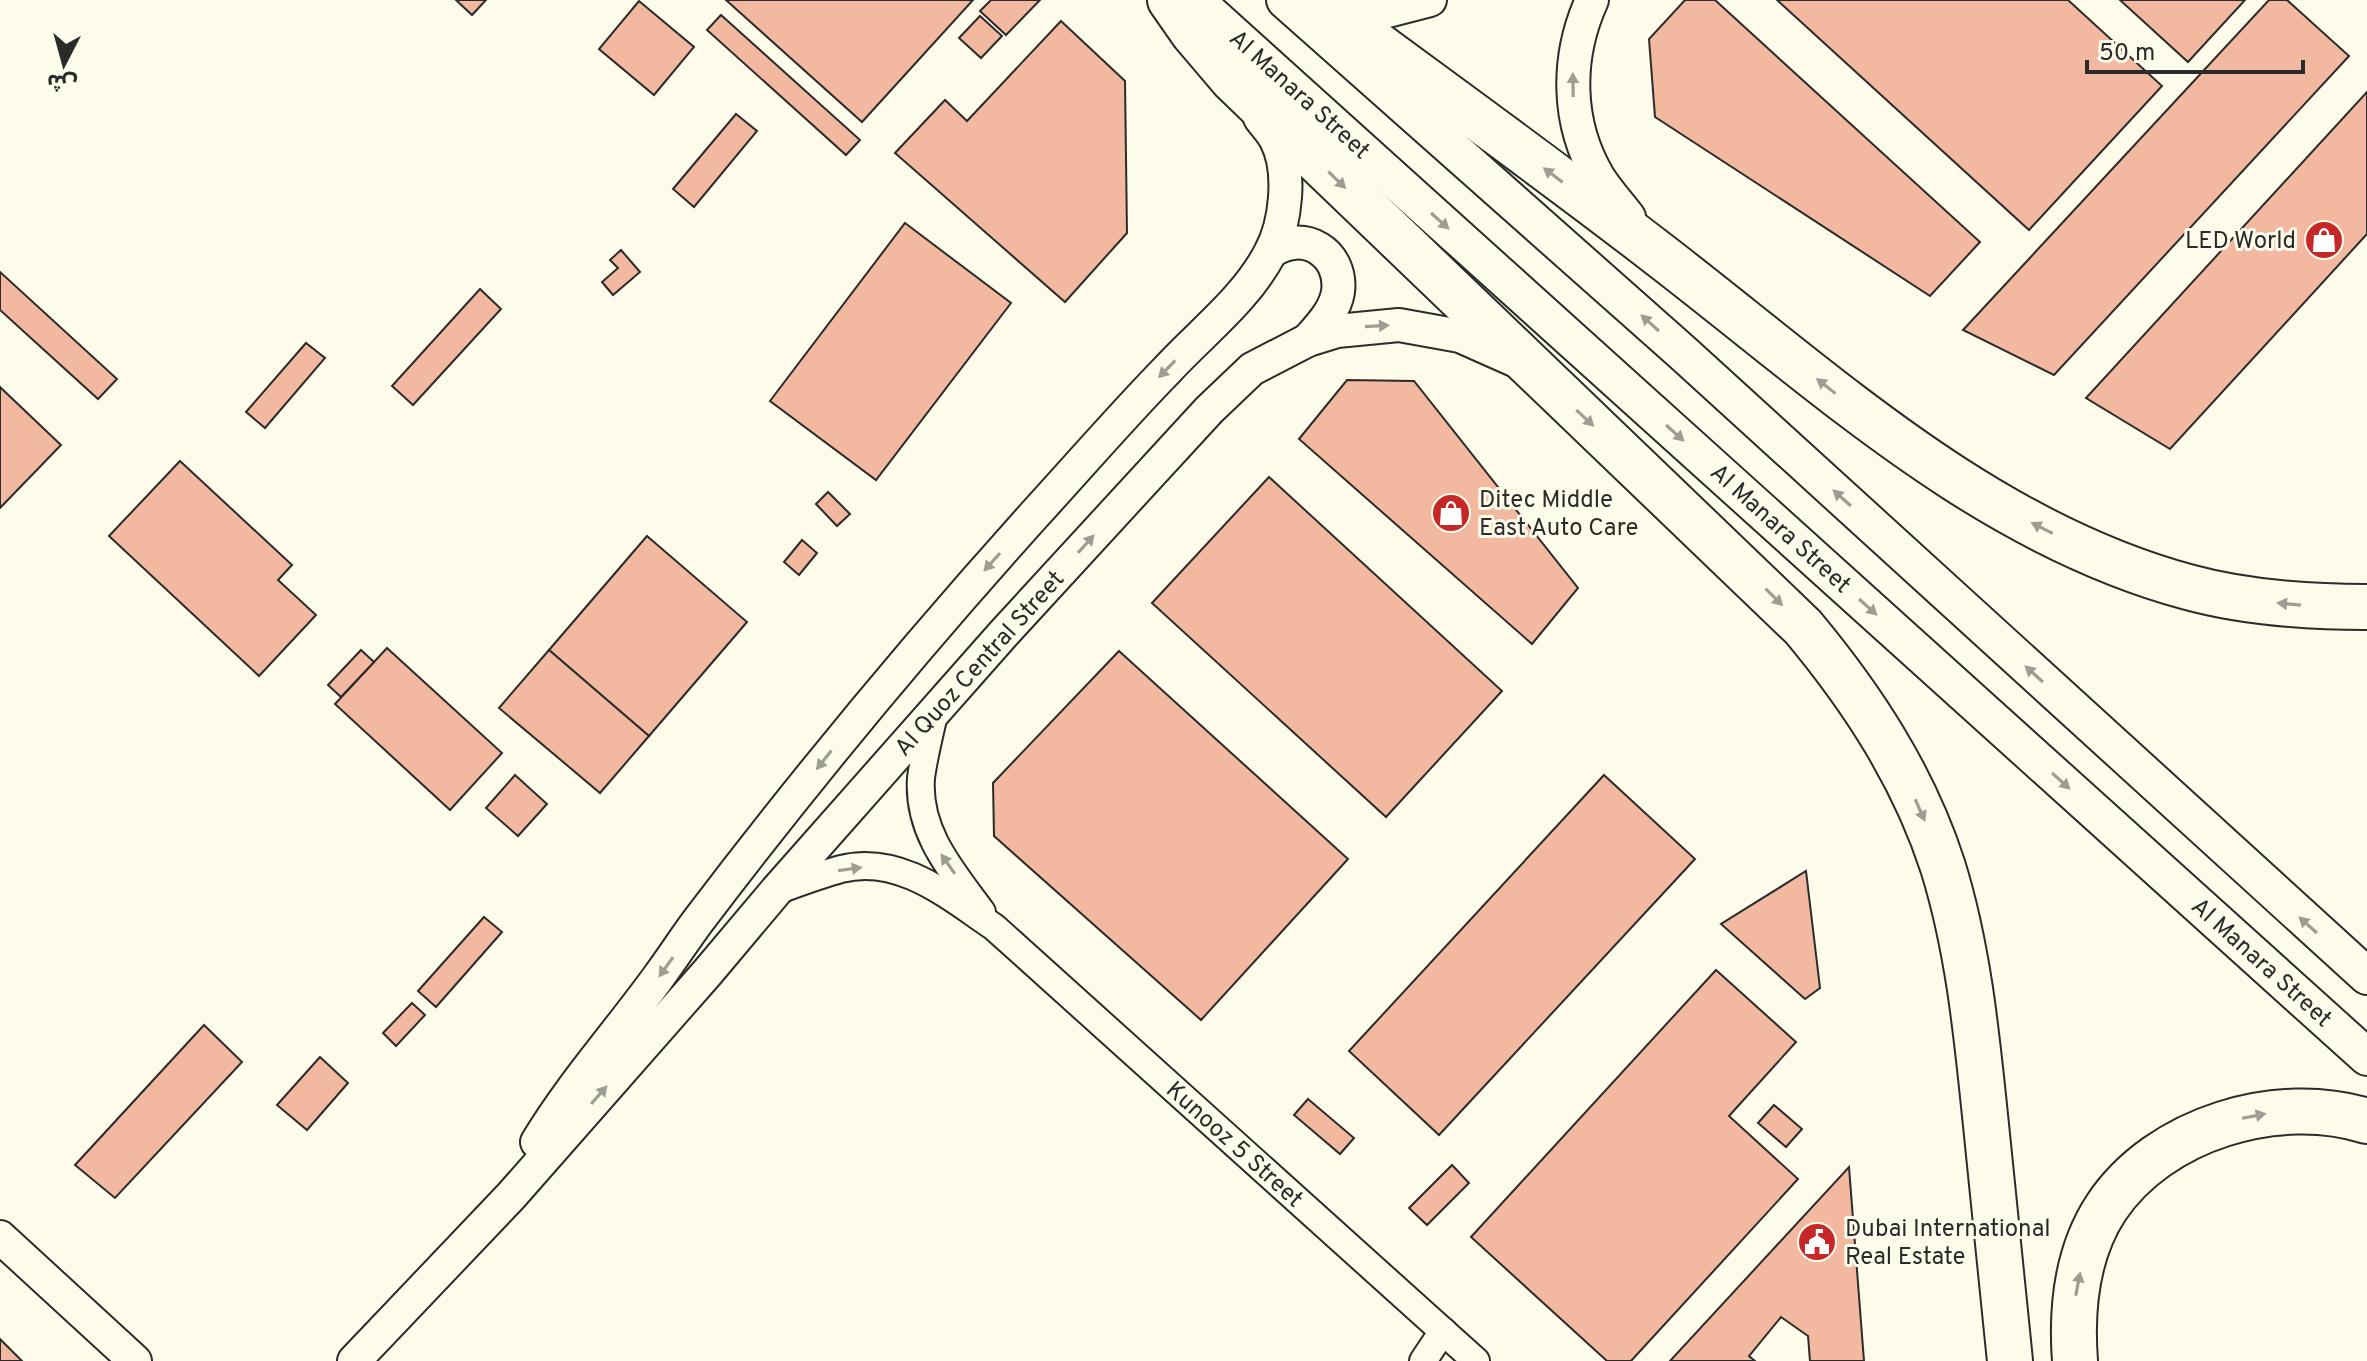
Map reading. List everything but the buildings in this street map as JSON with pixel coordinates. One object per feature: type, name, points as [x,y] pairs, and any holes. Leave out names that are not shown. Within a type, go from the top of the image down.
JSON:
[{"type":"highway","points":[[1170,0],[1209,54],[1233,80],[1803,627],[1838,669],[1870,715],[1904,776],[1942,865],[1968,973],[2010,1361]]},
{"type":"highway","points":[[1328,8],[1656,251],[1895,439],[1966,486],[2040,528],[2144,574],[2190,588],[2285,604],[2367,607]]},
{"type":"highway","points":[[2075,1361],[2072,1324],[2076,1284],[2088,1245],[2106,1208],[2148,1164],[2200,1132],[2258,1114],[2319,1111],[2367,1121]]},
{"type":"main road","name":"Al Manara Street","points":[[1195,0],[2367,1057]]},
{"type":"main road","points":[[1285,0],[1683,353],[2367,976]]},
{"type":"street","points":[[1328,8],[1376,14],[1430,0]]},
{"type":"street","points":[[1592,0],[1583,21],[1574,62],[1573,99],[1580,135],[1600,180],[1656,251]]},
{"type":"street","name":"Al Quoz Central Street","points":[[511,1196],[535,1145],[566,1098],[646,995],[695,924],[831,751],[954,604],[1156,381],[1244,293],[1272,251],[1283,223],[1283,166],[1277,141],[1233,80]]},
{"type":"street","points":[[1272,251],[1283,243],[1308,243],[1320,249],[1335,269],[1338,281],[1334,305],[1308,340]]},
{"type":"street","name":"Al Quoz Central Street","points":[[354,1361],[511,1196],[935,710],[1216,402],[1252,369],[1279,352],[1337,331],[1399,325],[1460,336],[1501,353],[1541,376]]},
{"type":"street","name":"Kunooz 5 Street","points":[[935,710],[921,780],[926,824],[947,863],[994,927]]},
{"type":"street","name":"Kunooz 5 Street","points":[[776,891],[844,868],[883,868],[921,879],[994,927],[1475,1361]]},
{"type":"street","points":[[0,1237],[135,1361]]},
{"type":"street","points":[[1423,1361],[1443,1331]]},
{"type":"place","name":"LED World","points":[[2324,240]]},
{"type":"place","name":"Ditec Middle East Auto Care","points":[[1451,513]]},
{"type":"place","name":"Dubai International Real Estate","points":[[1817,1242]]}]
